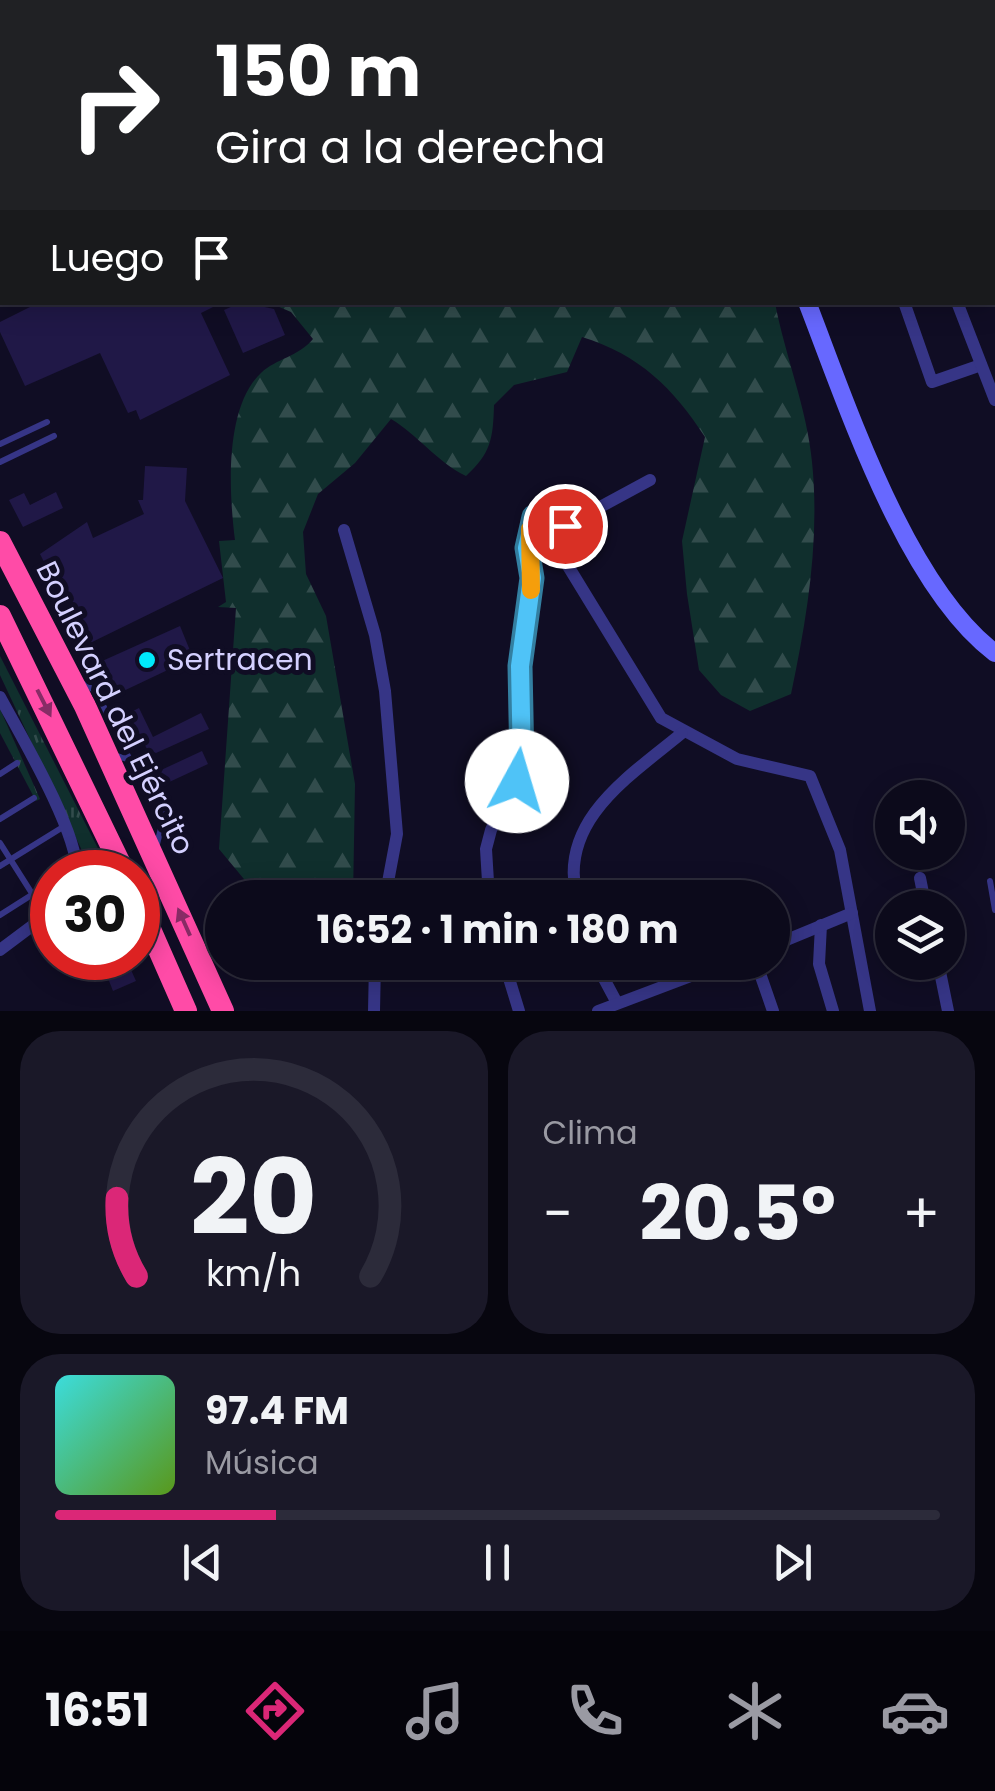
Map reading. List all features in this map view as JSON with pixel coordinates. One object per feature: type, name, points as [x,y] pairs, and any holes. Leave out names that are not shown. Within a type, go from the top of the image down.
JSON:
[{"type":"highway","name":"Boulevard del Ejército","points":[[0,542],[73,681],[119,757],[152,850]]},
{"type":"highway","name":"Boulevard del Ejército","points":[[0,616],[113,850]]},
{"type":"highway","name":"Boulevard del Ejército","points":[[160,869],[223,1011]]},
{"type":"highway","points":[[160,952],[186,1011]]},
{"type":"main road","points":[[808,305],[894,514],[942,592],[995,653]]},
{"type":"street","points":[[905,305],[932,382],[981,365]]},
{"type":"street","points":[[958,305],[995,400]]},
{"type":"street","points":[[565,526],[650,480]]},
{"type":"street","points":[[488,880],[486,849],[491,830],[522,765],[520,666],[532,578],[529,529],[534,517],[552,510],[562,516],[565,526],[568,566],[660,718],[737,760],[810,776],[840,850],[870,1011]]},
{"type":"street","points":[[344,530],[375,635],[387,708],[398,834],[388,880]]},
{"type":"street","points":[[0,697],[63,827],[69,850]]},
{"type":"street","points":[[573,880],[570,865],[584,830],[621,784],[682,733]]},
{"type":"street","points":[[920,878],[922,890]]},
{"type":"street","points":[[790,938],[852,914]]},
{"type":"street","points":[[821,925],[819,964],[833,1011]]},
{"type":"street","points":[[0,950],[30,928]]},
{"type":"street","points":[[374,1011],[375,980]]},
{"type":"street","points":[[510,980],[519,1011]]},
{"type":"street","points":[[604,980],[617,1004]]},
{"type":"street","points":[[598,1011],[680,980]]},
{"type":"street","points":[[762,980],[773,1011]]},
{"type":"street","points":[[942,980],[948,1011]]},
{"type":"lane","points":[[0,444],[47,422]]},
{"type":"lane","points":[[0,462],[54,436]]},
{"type":"lane","points":[[73,681],[92,686],[107,713],[119,757],[148,764],[166,805],[155,850]]},
{"type":"lane","points":[[107,713],[120,706]]},
{"type":"lane","points":[[0,774],[17,763]]},
{"type":"lane","points":[[0,819],[34,798]]},
{"type":"lane","points":[[0,866],[63,827]]},
{"type":"lane","points":[[0,843],[30,890]]},
{"type":"lane","points":[[990,881],[995,910]]},
{"type":"lane","points":[[0,915],[30,896]]},
{"type":"green space","points":[[275,305],[775,305],[806,422],[814,491],[810,579],[791,694],[750,711],[721,695],[699,670],[682,541],[705,437],[653,375],[621,353],[582,337],[567,372],[514,385],[494,405],[489,445],[466,476],[391,419],[355,463],[318,494],[303,532],[306,574],[326,616],[355,784],[353,880],[245,880],[219,849],[236,608],[218,607],[226,602],[219,541],[235,540],[231,476],[240,407],[261,373],[313,339],[291,312]]},
{"type":"green space","points":[[0,656],[99,850],[82,850],[0,675]]},
{"type":"green space","points":[[0,709],[40,799],[36,801],[0,733]]},
{"type":"building","points":[[34,305],[217,305],[201,313],[230,375],[140,420],[136,410],[128,413],[100,353],[25,386],[0,332],[0,322]]},
{"type":"building","points":[[235,305],[274,309],[285,335],[243,353],[224,310]]},
{"type":"building","points":[[145,466],[187,468],[185,501],[223,578],[86,645],[40,554],[87,522],[93,538],[144,514],[138,500],[143,500]]},
{"type":"building","points":[[56,492],[63,508],[23,527],[9,500],[24,493],[30,505]]},
{"type":"building","name":"Sertracen","points":[[180,626],[193,658],[115,695],[100,662]]},
{"type":"building","points":[[139,708],[153,737],[201,713],[209,729],[156,753],[147,749],[139,733],[130,737],[121,717]]},
{"type":"building","points":[[202,751],[208,764],[165,784],[159,771]]},
{"type":"building","points":[[109,980],[136,980],[136,981],[113,991]]},
{"type":"slow traffic","points":[[530,529],[527,548],[531,590]]},
{"type":"place","name":"Sertracen","points":[[147,660]]},
{"type":"route","points":[[517,781],[522,765],[520,666],[532,578],[527,548],[529,529],[534,517],[543,510],[562,516],[565,526]]}]
